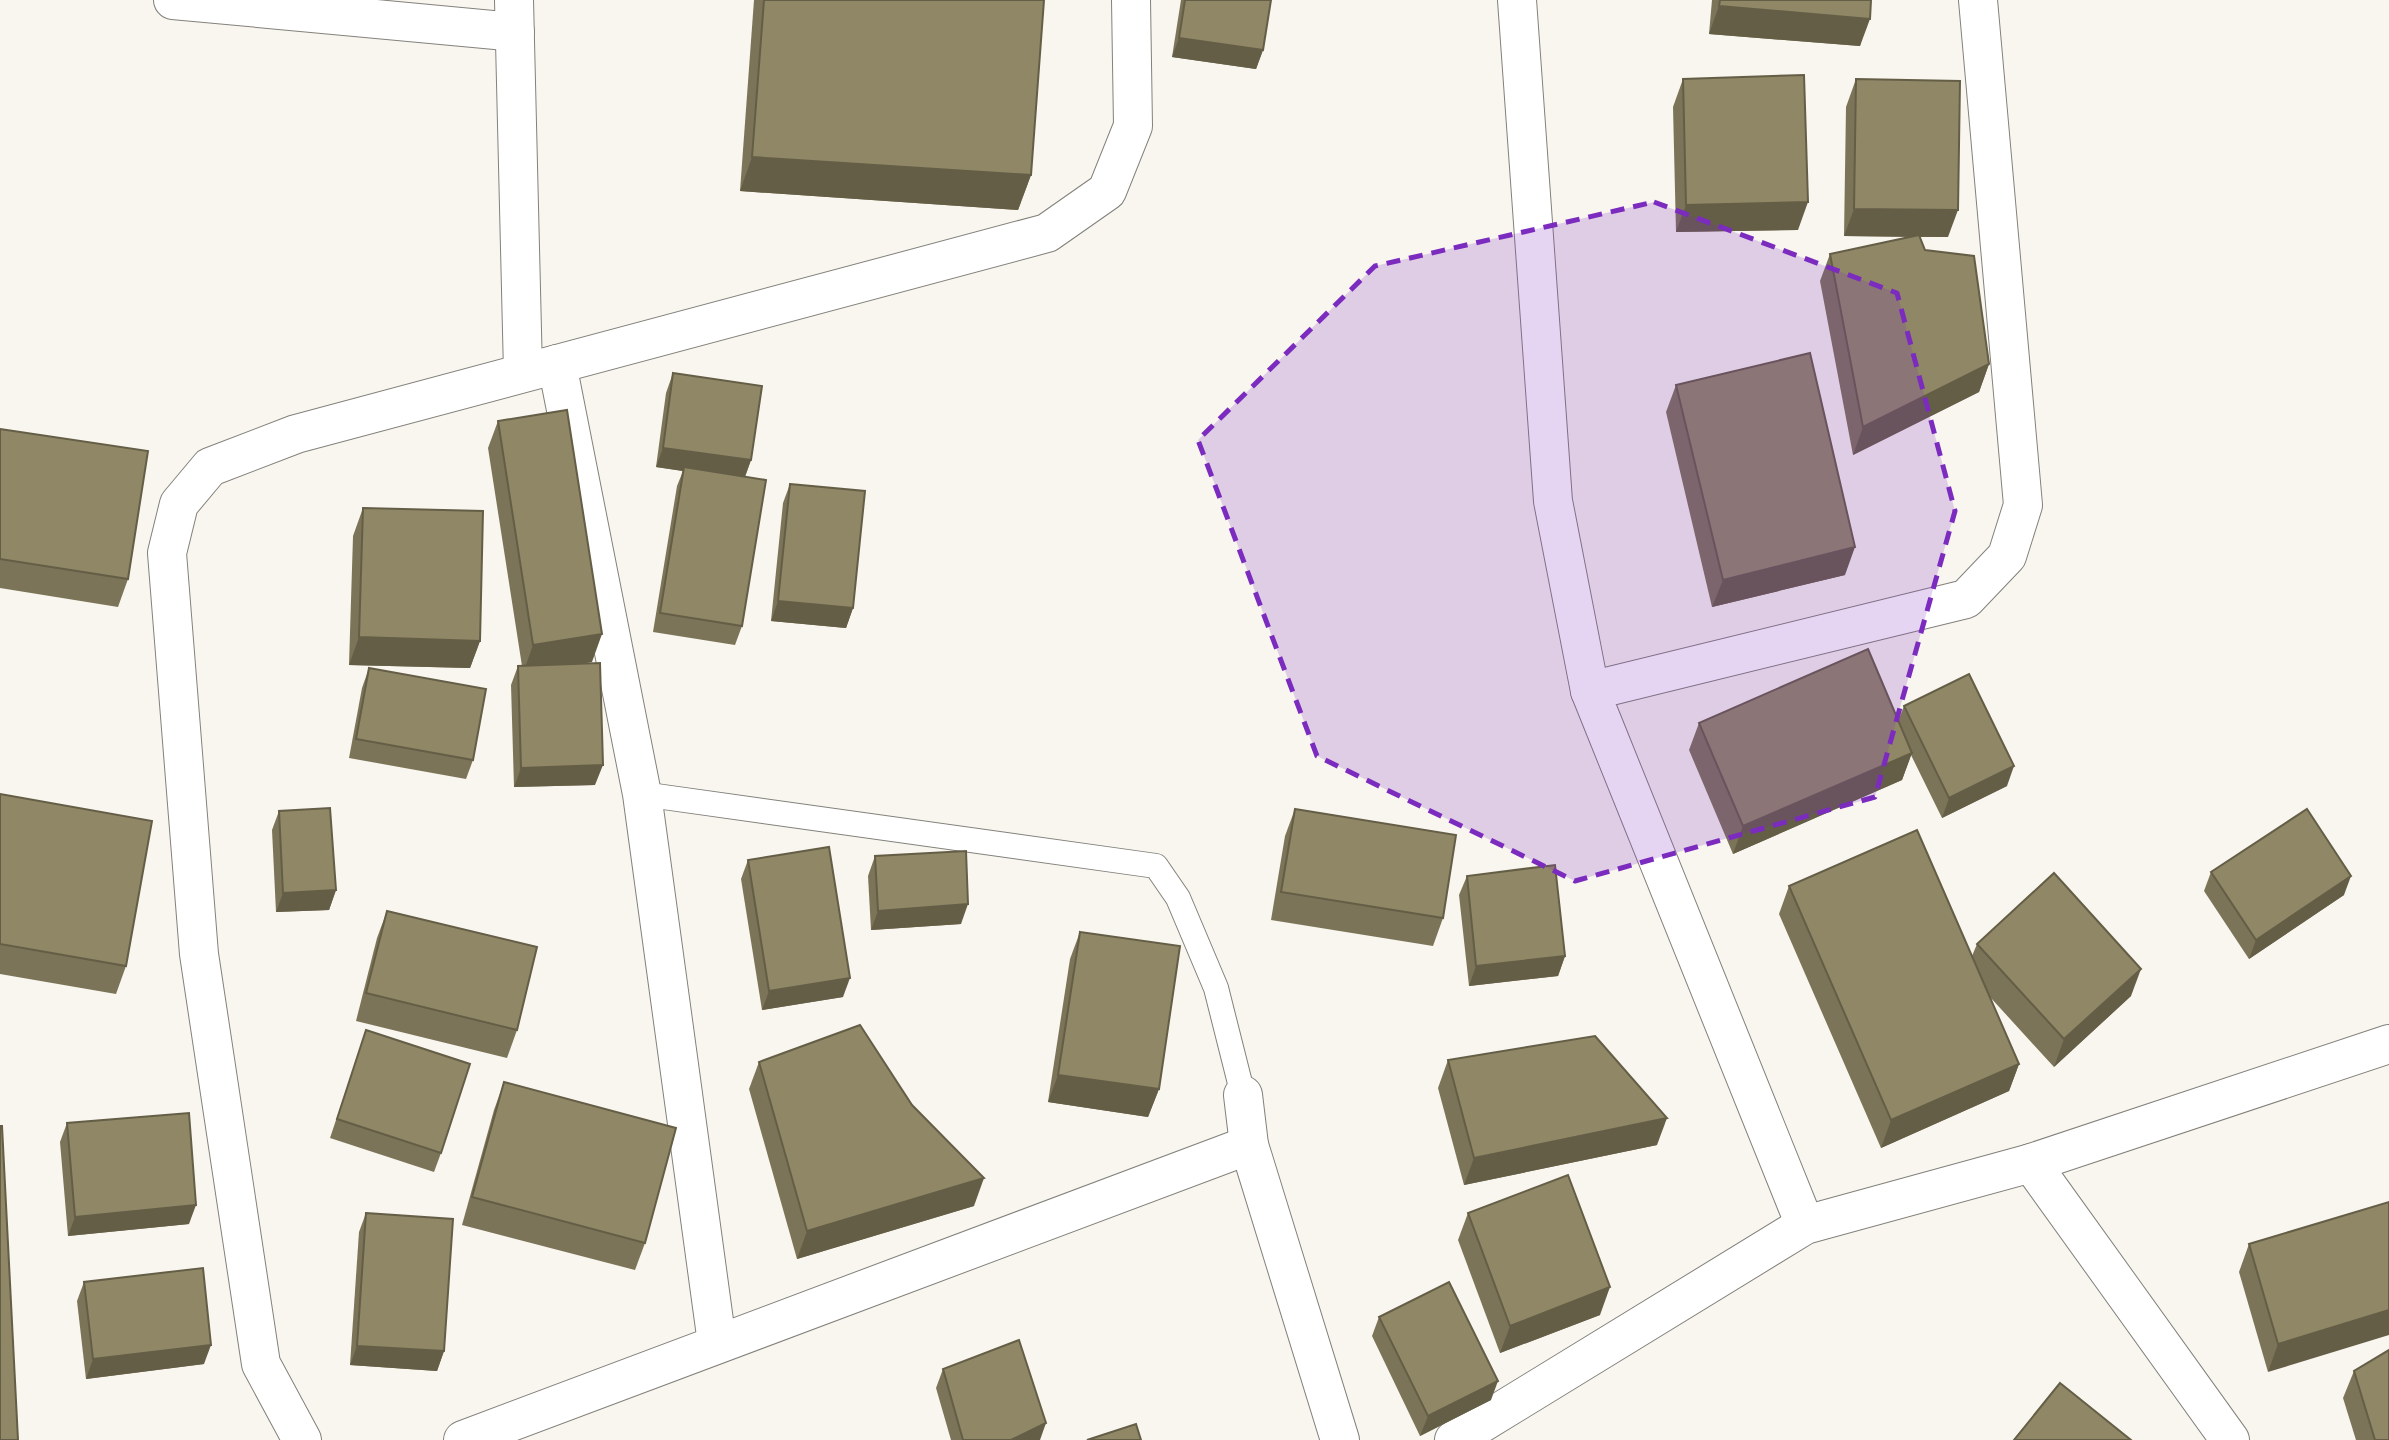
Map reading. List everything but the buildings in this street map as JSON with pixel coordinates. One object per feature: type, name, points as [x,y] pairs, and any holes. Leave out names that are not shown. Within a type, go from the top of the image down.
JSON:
[{"type":"street","points":[[173,0],[515,16],[540,368],[642,794],[717,1343]]},
{"type":"street","points":[[302,1440],[261,1364],[200,954],[166,553],[179,504],[210,467],[296,434],[1047,233],[1107,191],[1133,126],[1131,0]]},
{"type":"street","points":[[1517,0],[1553,501],[1590,691],[1805,1225]]},
{"type":"street","points":[[1590,691],[1966,599],[2007,556],[2023,505],[1978,0]]},
{"type":"street","points":[[1454,1440],[1805,1225],[2031,1163],[2389,1044]]},
{"type":"street","points":[[1243,1095],[1249,1145],[1340,1440]]},
{"type":"street","points":[[463,1440],[1249,1145]]},
{"type":"street","points":[[2031,1163],[2230,1440]]},
{"type":"lane","points":[[642,794],[1156,866],[1178,898],[1216,988],[1243,1095]]},
{"type":"highlighted area","points":[[1654,202],[1897,293],[1955,511],[1875,797],[1575,881],[1317,756],[1198,440],[1375,266]]}]
